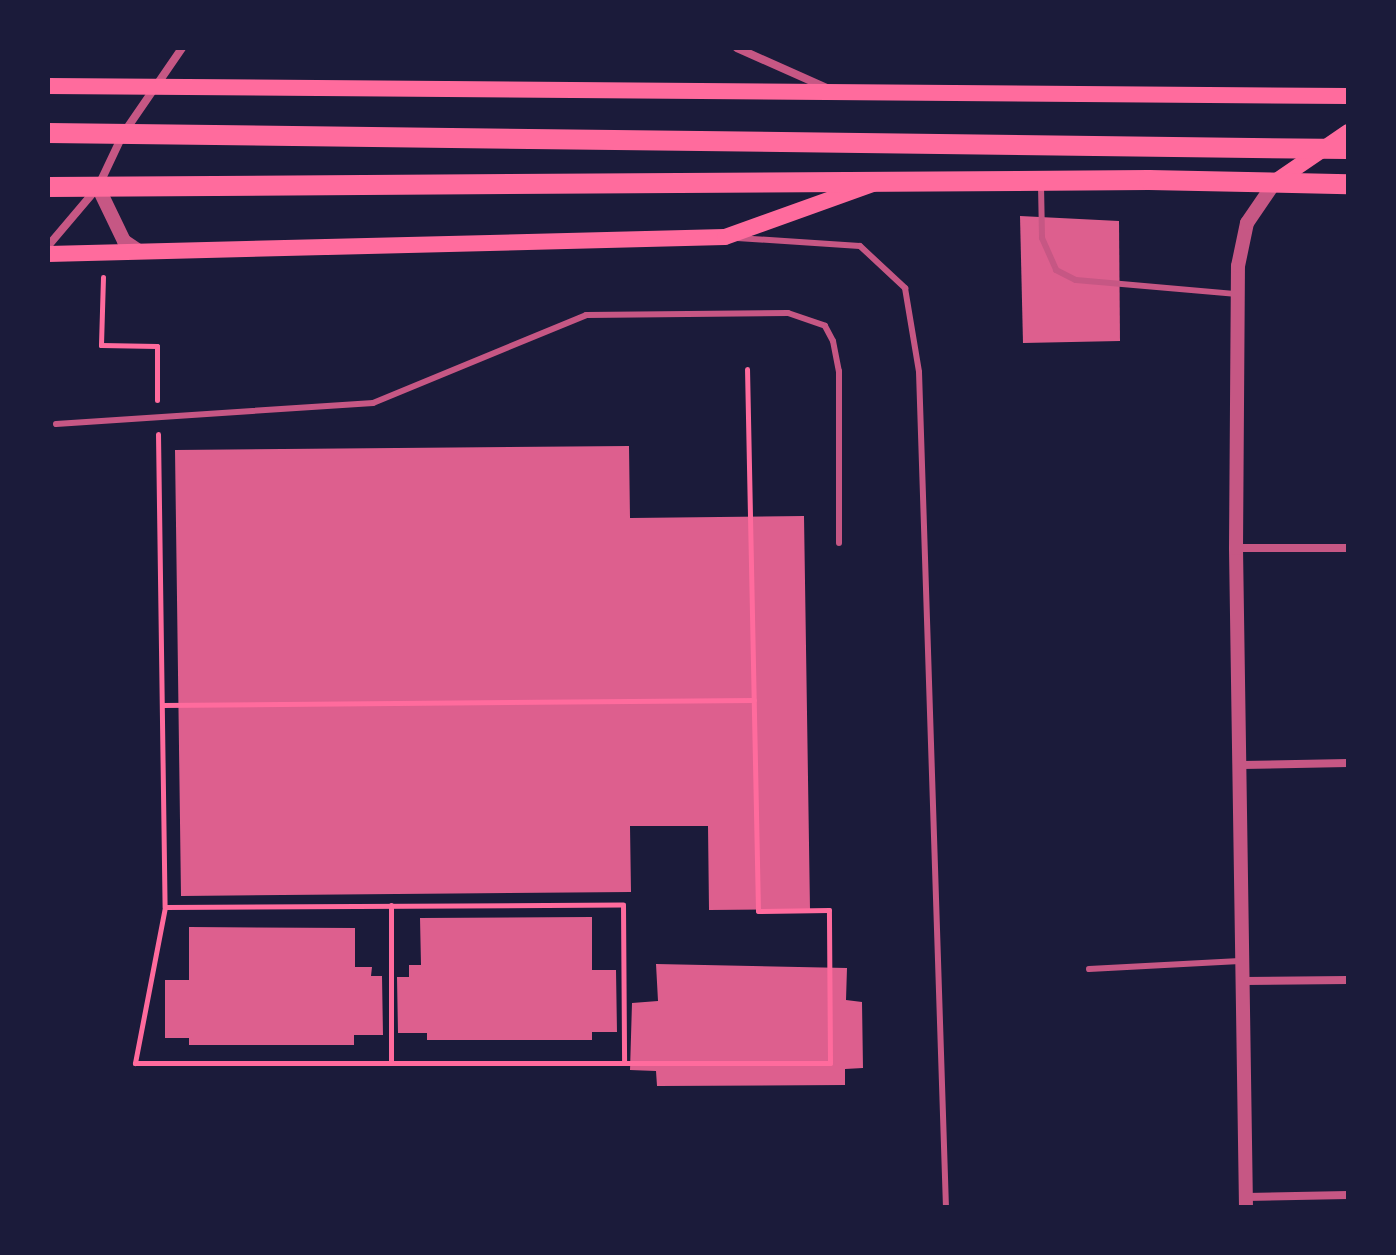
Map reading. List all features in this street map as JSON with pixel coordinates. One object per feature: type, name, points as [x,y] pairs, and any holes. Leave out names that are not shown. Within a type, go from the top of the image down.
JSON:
[{"type":"main road","points":[[48,86],[828,88],[1348,96]]},
{"type":"main road","points":[[1275,182],[1348,132]]},
{"type":"main road","points":[[48,133],[1348,149]]},
{"type":"main road","points":[[48,187],[1040,181],[1275,182],[1343,187]]},
{"type":"main road","points":[[48,254],[725,237],[879,182]]},
{"type":"street","points":[[48,246],[98,187],[123,134],[182,48]]},
{"type":"street","points":[[737,48],[828,88]]},
{"type":"street","points":[[1275,182],[1247,223],[1238,294],[1236,548],[1242,765],[1246,1202],[1348,1195]]},
{"type":"street","points":[[98,187],[124,241],[139,251]]},
{"type":"street","points":[[1236,548],[1348,548]]},
{"type":"street","points":[[1242,765],[1348,763]]},
{"type":"street","points":[[1244,981],[1348,980]]},
{"type":"lane","points":[[1040,181],[1042,238],[1056,270],[1076,280],[1238,294]]},
{"type":"lane","points":[[725,237],[860,246],[905,288],[919,372],[946,1207]]},
{"type":"lane","points":[[56,424],[373,403],[586,315],[788,313],[825,326],[833,341],[839,371],[839,543]]},
{"type":"lane","points":[[1089,969],[1243,960]]},
{"type":"path","points":[[104,252],[101,345],[157,346],[165,907],[135,1063],[830,1063],[829,910],[758,911],[747,369]]},
{"type":"path","points":[[162,705],[754,700]]},
{"type":"path","points":[[391,905],[391,1063]]},
{"type":"path","points":[[165,907],[623,905],[624,1063]]},
{"type":"building","points":[[1020,216],[1119,221],[1120,341],[1023,343]]},
{"type":"building","points":[[629,446],[630,518],[804,516],[810,909],[709,910],[708,826],[630,826],[631,892],[181,896],[175,450]]},
{"type":"building","points":[[592,917],[592,970],[616,970],[617,1032],[592,1032],[592,1040],[427,1040],[427,1033],[398,1033],[397,977],[409,977],[409,965],[421,965],[420,918]]},
{"type":"building","points":[[189,927],[355,928],[355,967],[372,967],[371,976],[382,976],[383,1035],[354,1035],[354,1045],[189,1045],[189,1038],[165,1038],[165,980],[189,980]]},
{"type":"building","points":[[656,964],[847,968],[846,1000],[862,1002],[863,1068],[845,1069],[845,1085],[657,1086],[656,1071],[630,1070],[632,1003],[658,1001]]}]
